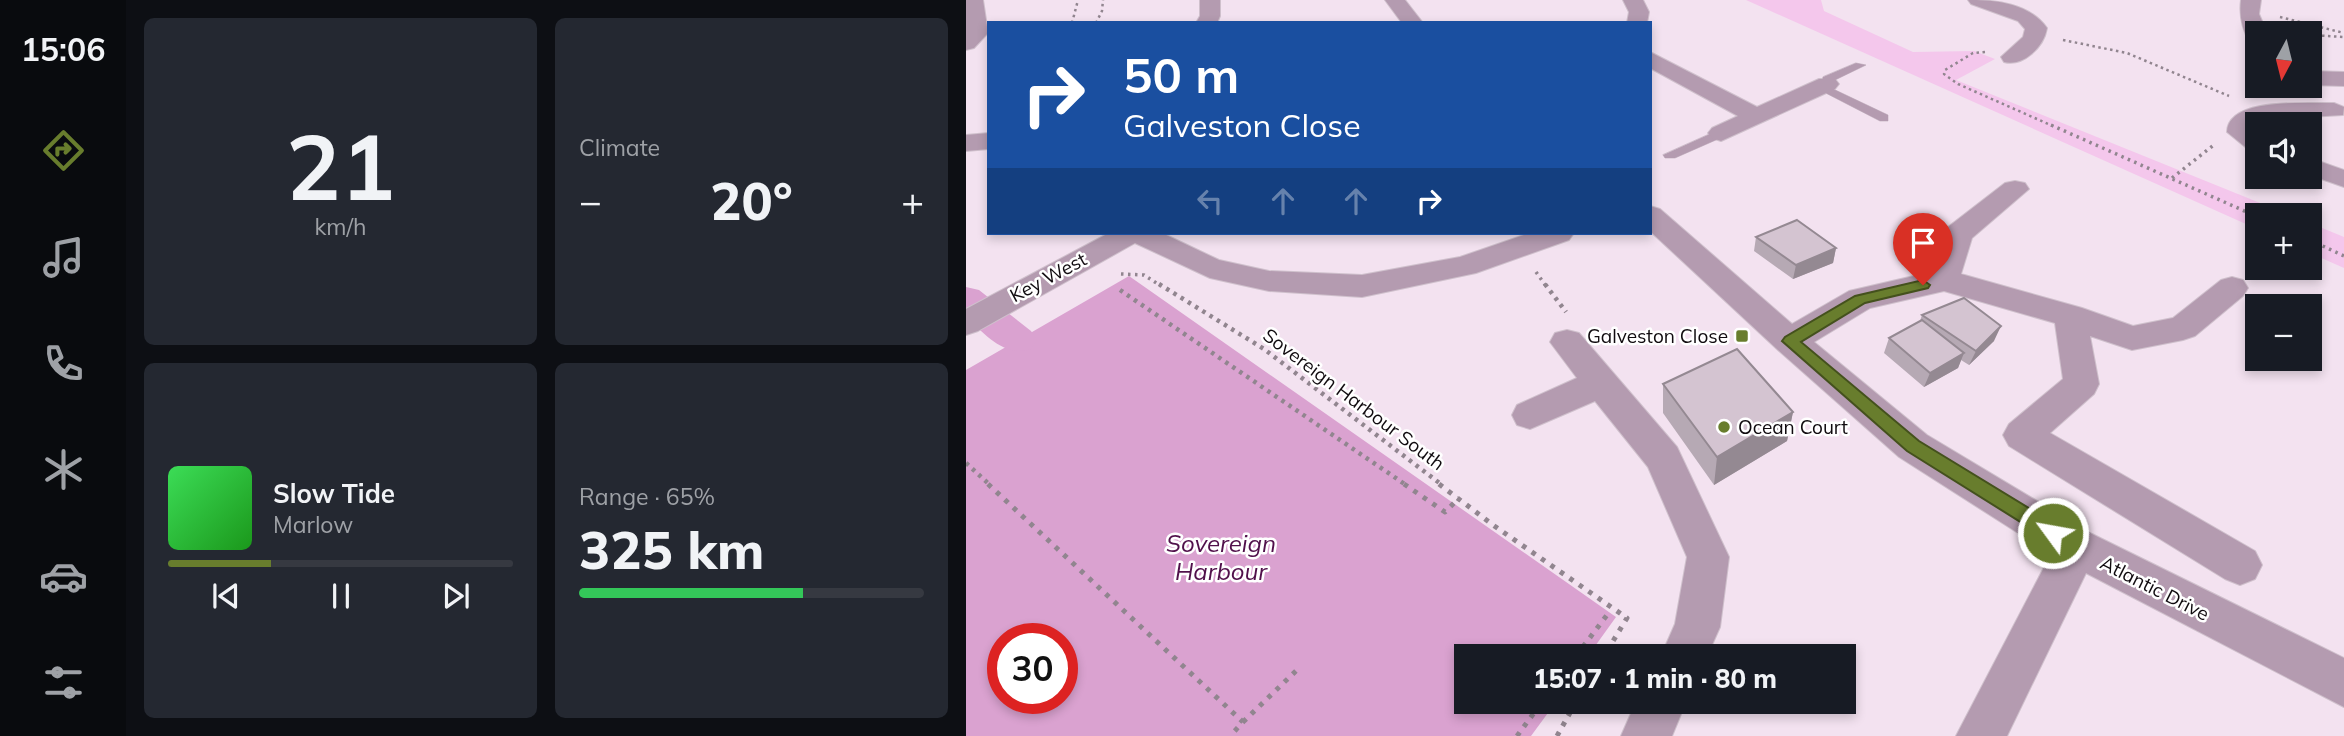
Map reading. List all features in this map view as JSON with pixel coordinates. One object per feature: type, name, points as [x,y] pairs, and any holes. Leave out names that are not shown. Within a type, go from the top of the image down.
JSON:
[{"type":"street","points":[[966,43],[977,33],[973,0]]},
{"type":"street","points":[[1207,21],[1210,16],[1210,0]]},
{"type":"street","points":[[1395,0],[1411,21]]},
{"type":"street","points":[[1633,0],[1639,12],[1637,21]]},
{"type":"street","points":[[1978,0],[2025,17],[2036,28],[2036,35],[2012,57]]},
{"type":"street","points":[[2248,2],[2251,21]]},
{"type":"street","points":[[1652,61],[1756,116]]},
{"type":"street","points":[[2322,78],[2344,79]]},
{"type":"street","points":[[1721,133],[1824,85]]},
{"type":"street","points":[[2321,98],[2339,113]]},
{"type":"street","points":[[966,143],[987,141]]},
{"type":"street","points":[[2322,171],[2344,179]]},
{"type":"street","points":[[1944,280],[1958,234],[2015,189]]},
{"type":"street","name":"Atlantic Drive","points":[[1652,217],[1790,341],[1913,446],[2077,547],[2344,683]]},
{"type":"street","name":"Key West","points":[[966,323],[1127,235]]},
{"type":"street","points":[[1143,235],[1210,268],[1269,281],[1362,286],[1465,266],[1554,235]]},
{"type":"street","points":[[1790,341],[1860,299],[1944,280],[2070,316],[2132,338],[2183,328],[2232,288]]},
{"type":"street","points":[[2070,316],[2081,384],[2022,435],[2240,565]]},
{"type":"street","points":[[1567,342],[1663,458],[1708,556],[1697,627],[1689,644]]},
{"type":"street","points":[[1530,415],[1601,383]]},
{"type":"street","points":[[1981,736],[2077,547]]},
{"type":"street","points":[[1646,736],[1656,714]]},
{"type":"lane","points":[[1860,65],[1828,79],[1824,85],[1884,118]]},
{"type":"lane","points":[[1670,155],[1721,133]]},
{"type":"path","points":[[1073,21],[1078,0]]},
{"type":"path","points":[[1097,21],[1103,0]]},
{"type":"path","points":[[2248,2],[2344,35]]},
{"type":"path","points":[[2322,34],[2344,35]]},
{"type":"path","points":[[2036,35],[2138,57],[2265,112]]},
{"type":"path","points":[[2012,57],[1973,53],[1945,70],[1944,74],[1958,84],[2245,211]]},
{"type":"path","points":[[2172,178],[2214,144],[2245,139]]},
{"type":"path","points":[[2322,246],[2344,256]]},
{"type":"path","points":[[1519,248],[1572,320],[1567,342]]},
{"type":"path","name":"Sovereign Harbour South","points":[[1108,278],[1119,274],[1144,275],[1264,349],[1459,498],[1627,618],[1611,644]]},
{"type":"path","points":[[1120,290],[1445,512],[1459,498]]},
{"type":"path","points":[[966,463],[1243,722]]},
{"type":"path","points":[[1585,644],[1606,615]]},
{"type":"path","points":[[1230,736],[1300,667]]},
{"type":"path","points":[[1517,736],[1533,714]]},
{"type":"path","points":[[1557,736],[1569,714]]},
{"type":"shaded area","points":[[1746,0],[1821,0],[1824,11],[1913,52],[1974,51],[1995,59],[1956,80],[2260,203],[2245,203],[2245,224]]},
{"type":"shaded area","points":[[2322,228],[2344,237],[2344,268],[2322,258]]},
{"type":"water","name":"Sovereign Harbour","points":[[1129,276],[1616,617],[1597,644],[1454,644],[1454,714],[1547,714],[1531,736],[966,736],[966,370]]},
{"type":"building","points":[[1797,220],[1836,248],[1796,265],[1756,237]]},
{"type":"building","points":[[1964,298],[2001,326],[1976,351],[1922,315]]},
{"type":"building","points":[[1922,320],[1964,353],[1930,373],[1889,338]]},
{"type":"building","points":[[1737,349],[1793,412],[1717,457],[1663,384]]},
{"type":"waterway","points":[[966,299],[1018,340]]},
{"type":"place","name":"Galveston Close","points":[[1742,336]]},
{"type":"place","name":"Ocean Court","points":[[1724,427]]},
{"type":"route","points":[[1923,285],[1860,299],[1790,341],[1913,446],[2053,533]]}]
